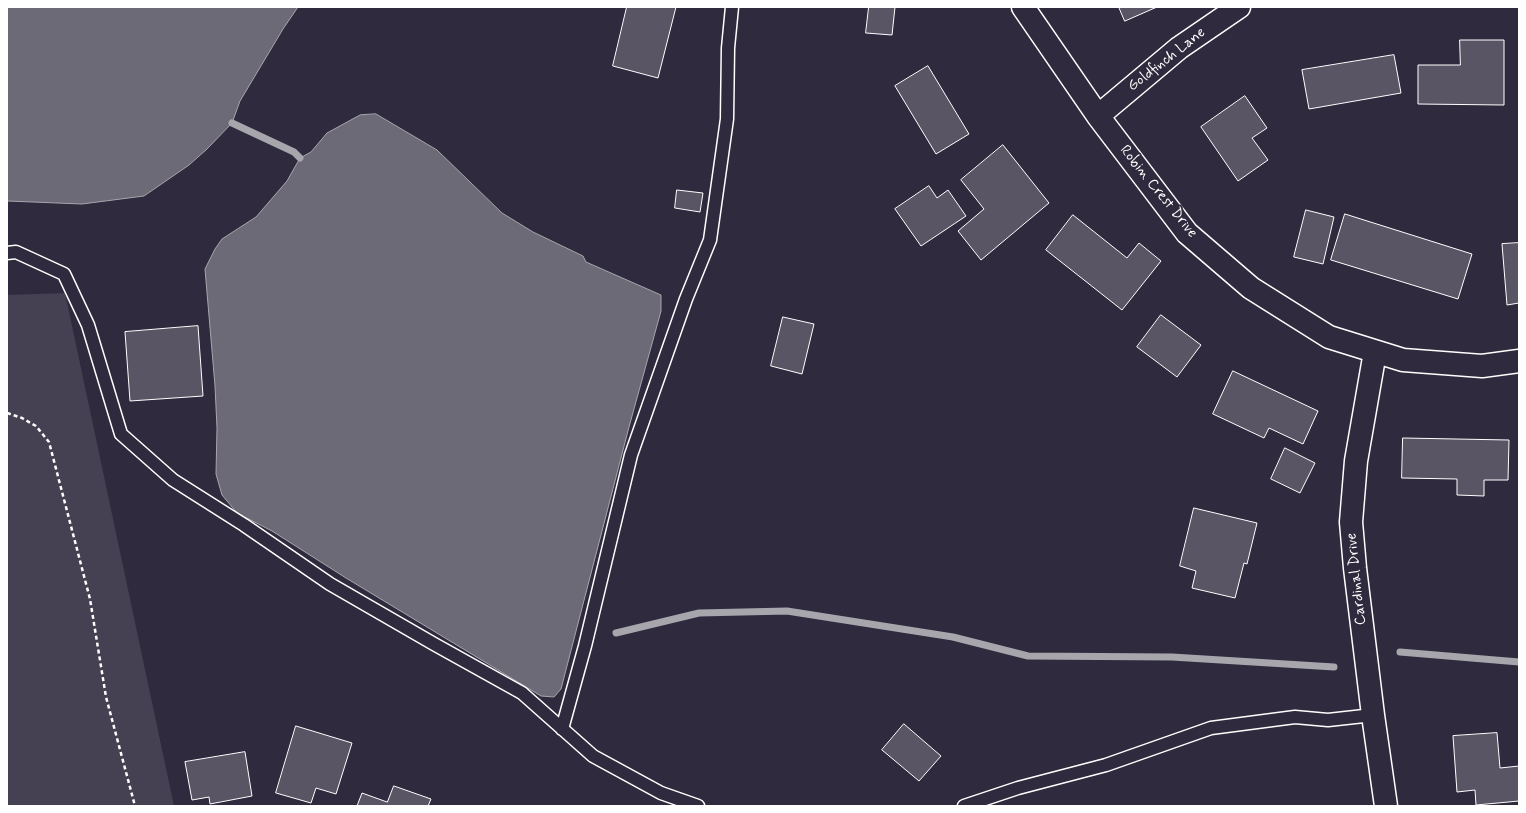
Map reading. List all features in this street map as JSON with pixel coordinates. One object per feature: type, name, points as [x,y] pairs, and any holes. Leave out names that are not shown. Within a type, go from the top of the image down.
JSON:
[{"type":"street","name":"Robin Crest Drive","points":[[1023,7],[1098,116],[1187,233],[1251,288],[1329,337],[1402,360],[1482,366],[1519,361]]},
{"type":"street","name":"Goldfinch Lane","points":[[1098,116],[1179,48],[1239,7]]},
{"type":"street","name":"Cardinal Drive","points":[[1376,352],[1356,460],[1351,522],[1355,568],[1373,715],[1386,806]]},
{"type":"lane","points":[[562,729],[585,646],[631,455],[686,299],[710,240],[728,119],[728,48],[732,7]]},
{"type":"lane","points":[[7,253],[16,252],[64,274],[88,325],[121,434],[174,480],[244,525],[330,584],[522,693],[593,756],[661,793],[698,806]]},
{"type":"lane","points":[[964,806],[1018,788],[1106,765],[1211,728],[1295,717],[1328,720],[1373,715]]},
{"type":"path","points":[[7,413],[22,418],[36,426],[49,442],[90,599],[106,697],[135,806]]},
{"type":"shaded area","points":[[7,7],[298,7],[283,29],[240,101],[232,123],[207,149],[189,165],[144,196],[82,204],[7,201]]},
{"type":"shaded area","points":[[376,114],[437,150],[502,213],[533,232],[583,256],[586,262],[661,295],[661,311],[629,427],[561,689],[554,697],[541,696],[346,578],[272,531],[237,513],[222,495],[216,474],[217,428],[215,386],[205,269],[222,239],[256,217],[287,181],[300,158],[311,152],[327,133],[360,115]]},
{"type":"shaded area","points":[[65,293],[174,806],[7,806],[7,295]]},
{"type":"building","points":[[627,7],[676,7],[658,78],[613,66]]},
{"type":"building","points":[[869,7],[895,7],[892,35],[866,33]]},
{"type":"building","points":[[1119,7],[1157,7],[1125,21]]},
{"type":"building","points":[[1460,40],[1504,40],[1504,105],[1418,104],[1418,65],[1460,65]]},
{"type":"building","points":[[1394,55],[1401,93],[1309,109],[1302,70]]},
{"type":"building","points":[[928,66],[969,134],[936,154],[895,86]]},
{"type":"building","points":[[1245,96],[1267,128],[1252,138],[1268,160],[1238,181],[1201,127]]},
{"type":"building","points":[[1003,145],[1049,203],[981,260],[958,231],[984,209],[961,180]]},
{"type":"building","points":[[929,186],[937,198],[948,190],[966,216],[921,246],[895,209]]},
{"type":"building","points":[[677,190],[703,193],[700,212],[675,208]]},
{"type":"building","points":[[1306,210],[1334,217],[1323,264],[1294,257]]},
{"type":"building","points":[[1345,214],[1472,254],[1458,299],[1331,260]]},
{"type":"building","points":[[1073,215],[1127,258],[1139,243],[1161,261],[1122,310],[1046,250]]},
{"type":"building","points":[[1519,243],[1519,303],[1507,305],[1502,244]]},
{"type":"building","points":[[1161,315],[1201,345],[1177,377],[1137,347]]},
{"type":"building","points":[[783,317],[814,324],[802,374],[771,366]]},
{"type":"building","points":[[198,326],[203,396],[130,401],[125,332]]},
{"type":"building","points":[[1233,371],[1318,411],[1303,444],[1269,428],[1264,438],[1213,414]]},
{"type":"building","points":[[1403,438],[1509,440],[1508,480],[1484,480],[1484,496],[1457,495],[1457,479],[1402,478]]},
{"type":"building","points":[[1285,448],[1315,463],[1300,493],[1271,479]]},
{"type":"building","points":[[1194,508],[1257,523],[1247,564],[1244,563],[1235,598],[1192,588],[1196,571],[1180,566]]},
{"type":"building","points":[[904,724],[941,756],[919,781],[882,750]]},
{"type":"building","points":[[296,726],[352,743],[336,794],[316,788],[311,803],[276,793]]},
{"type":"building","points":[[1497,733],[1500,768],[1519,766],[1519,801],[1476,805],[1475,790],[1457,792],[1453,736]]},
{"type":"building","points":[[245,752],[252,796],[210,804],[209,797],[192,800],[185,762]]},
{"type":"building","points":[[394,786],[431,799],[428,806],[357,806],[362,793],[387,802]]},
{"type":"waterway","points":[[232,123],[294,152],[300,158]]},
{"type":"waterway","points":[[616,633],[699,613],[787,611],[953,637],[1028,656],[1172,657],[1334,667]]},
{"type":"waterway","points":[[1400,652],[1519,662]]}]
